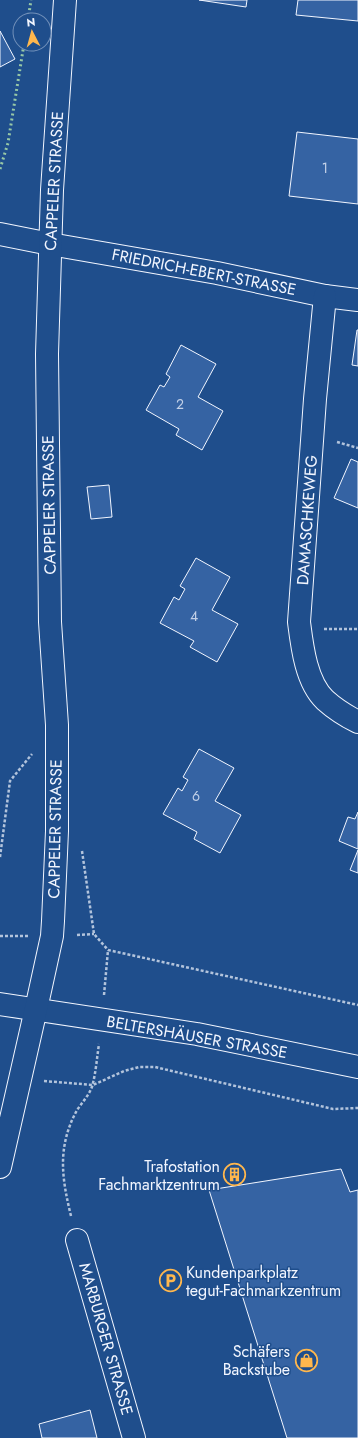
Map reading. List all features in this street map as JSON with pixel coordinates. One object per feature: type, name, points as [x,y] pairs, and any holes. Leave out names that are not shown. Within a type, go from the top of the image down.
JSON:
[{"type":"main road","name":"CAPPELER STRASSE","points":[[0,1167],[52,936],[56,831],[57,724],[50,622],[47,354],[52,190],[65,0]]},
{"type":"main road","name":"FRIEDRICH-EBERT-STRASSE","points":[[0,234],[216,273],[324,296],[358,300]]},
{"type":"main road","name":"DAMASCHKEWEG","points":[[324,296],[299,622],[301,647],[308,671],[314,684],[324,699],[340,712],[358,722]]},
{"type":"main road","name":"BELTERSHÄUSER STRASSE","points":[[0,1004],[197,1034],[358,1067]]},
{"type":"main road","name":"MARBURGER STRASSE","points":[[77,1240],[134,1438]]},
{"type":"path","points":[[300,629],[358,629]]},
{"type":"path","points":[[0,857],[10,781],[34,753]]},
{"type":"path","points":[[56,831],[83,852],[94,934],[108,950],[358,1005]]},
{"type":"path","points":[[77,1240],[64,1189],[62,1151],[76,1112],[93,1085],[124,1071],[139,1067],[155,1067],[333,1109],[358,1108]]},
{"type":"building","points":[[199,0],[247,0],[246,7]]},
{"type":"building","points":[[298,0],[358,0],[358,21],[296,15]]},
{"type":"building","points":[[0,31],[15,59],[0,67]]},
{"type":"building","points":[[297,132],[358,139],[358,204],[289,196]]},
{"type":"building","points":[[358,330],[358,366],[352,365]]},
{"type":"building","points":[[181,345],[216,364],[198,397],[223,411],[202,450],[176,435],[179,429],[146,410],[160,385],[164,387],[170,377],[166,374]]},
{"type":"building","points":[[351,459],[358,462],[358,508],[334,498]]},
{"type":"building","points":[[109,485],[112,517],[91,519],[87,487]]},
{"type":"building","points":[[196,558],[230,577],[212,610],[238,624],[217,662],[190,647],[194,641],[160,623],[174,597],[179,600],[185,589],[180,586]]},
{"type":"building","points":[[199,749],[234,768],[215,801],[241,815],[220,853],[194,839],[197,832],[163,814],[178,788],[182,791],[188,780],[183,777]]},
{"type":"building","points":[[358,812],[358,849],[339,841],[348,817],[355,819]]},
{"type":"building","points":[[358,850],[358,873],[350,870]]},
{"type":"building","name":"Trafostation Fachmarktzentrum","points":[[229,1168],[243,1172],[240,1182],[226,1179]]},
{"type":"building","points":[[341,1169],[350,1192],[358,1190],[358,1438],[287,1438],[209,1190]]},
{"type":"building","points":[[90,1410],[97,1438],[42,1438],[39,1424]]},
{"type":"hedge","points":[[29,12],[31,0]]},
{"type":"hedge","points":[[0,169],[8,143],[23,52]]},
{"type":"place","name":"Trafostation Fachmarktzentrum","points":[[235,1175]]},
{"type":"place","name":"Kundenparkplatz tegut-Fachmarkzentrum","points":[[170,1281]]},
{"type":"place","name":"Schäfers Backstube","points":[[306,1360]]}]
